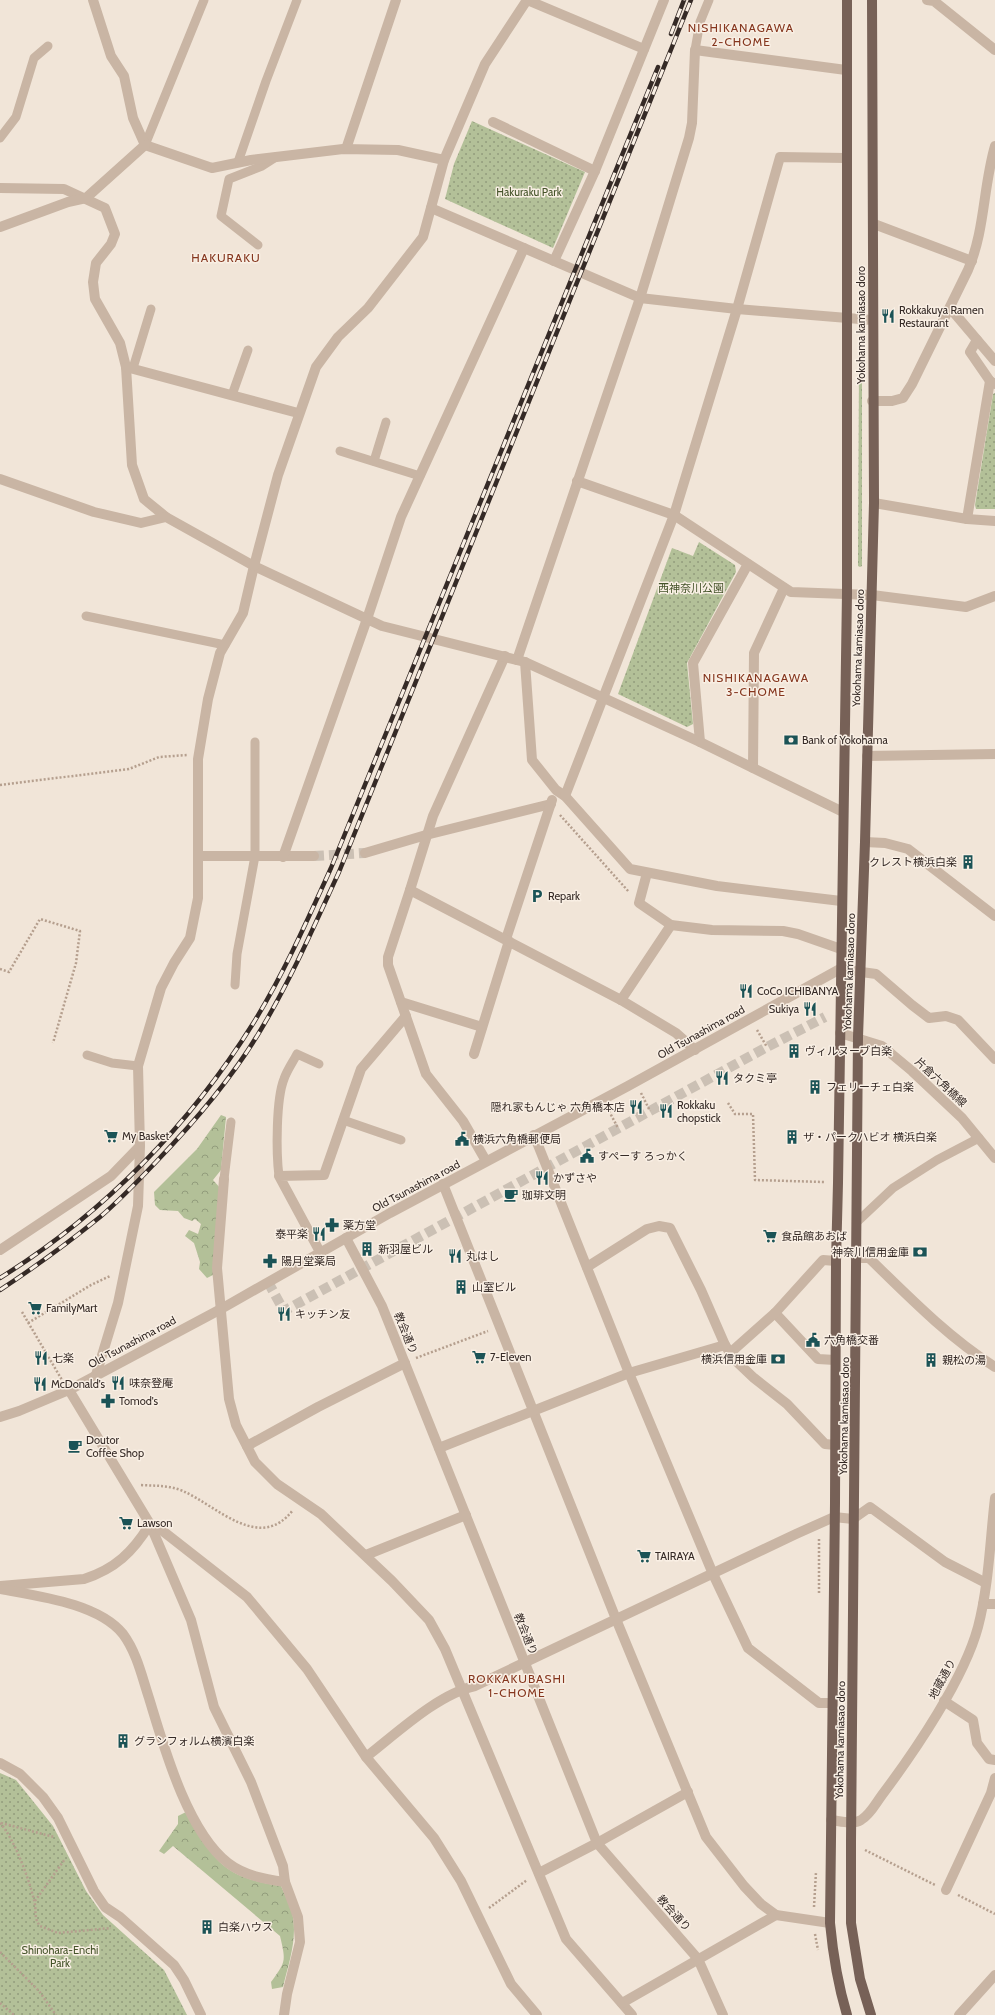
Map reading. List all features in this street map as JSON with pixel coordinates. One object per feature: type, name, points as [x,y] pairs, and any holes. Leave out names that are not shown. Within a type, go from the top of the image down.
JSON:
[{"type":"main road","name":"Yokohama kamiasao doro","points":[[847,0],[847,593],[836,1260],[830,1923],[834,1961],[840,1992],[847,2015]]},
{"type":"main road","name":"Yokohama kamiasao doro","points":[[871,2015],[860,1979],[851,1923],[851,1822],[858,1221],[858,1038],[874,503],[872,401],[874,224],[872,0]]},
{"type":"street","points":[[93,0],[111,56],[124,76],[133,118],[145,145],[212,168],[238,162],[346,149],[398,150],[444,160]]},
{"type":"street","points":[[346,149],[396,0]]},
{"type":"street","points":[[96,1375],[126,1270],[138,1206],[140,1146],[138,1066],[161,988],[190,938],[198,898],[199,754],[208,699],[220,654],[243,614],[278,475],[298,413],[316,367],[338,337],[368,308],[423,237],[444,160],[485,64],[527,0],[644,49]]},
{"type":"street","points":[[554,261],[595,171],[664,0]]},
{"type":"street","points":[[927,0],[934,1],[995,50]]},
{"type":"street","points":[[841,901],[717,886],[630,869],[565,796],[556,790],[532,760],[521,661],[577,481],[640,298],[689,138],[692,123],[696,50],[846,70]]},
{"type":"street","points":[[493,122],[595,171]]},
{"type":"street","points":[[0,226],[68,202],[86,198],[145,145]]},
{"type":"street","points":[[872,401],[892,401],[903,398],[912,384],[950,308],[972,261],[981,227],[983,206],[995,146]]},
{"type":"street","points":[[565,796],[674,514],[737,309],[780,157],[846,158]]},
{"type":"street","points":[[0,188],[64,189],[105,208],[115,234],[111,244],[96,263],[93,282],[95,299],[120,343],[129,368],[132,465],[144,499],[166,517],[254,566],[382,626],[521,661],[700,742],[844,812]]},
{"type":"street","points":[[431,208],[640,298],[737,309],[872,320]]},
{"type":"street","points":[[874,224],[972,261]]},
{"type":"street","points":[[283,857],[367,619],[401,517],[524,248]]},
{"type":"street","points":[[950,308],[995,360]]},
{"type":"street","points":[[967,519],[993,383],[970,352],[977,340]]},
{"type":"street","points":[[129,368],[298,413]]},
{"type":"street","points":[[0,479],[94,512],[141,523],[166,517]]},
{"type":"street","points":[[577,481],[674,514],[791,592],[872,595],[966,607],[995,596]]},
{"type":"street","points":[[874,503],[967,519],[995,521]]},
{"type":"street","points":[[700,742],[693,663],[748,564]]},
{"type":"street","points":[[753,768],[754,653],[784,588]]},
{"type":"street","points":[[486,1161],[463,1121],[426,1074],[388,965],[388,957],[426,835],[505,656]]},
{"type":"street","points":[[867,756],[995,754]]},
{"type":"street","points":[[474,1054],[508,940],[556,790]]},
{"type":"street","points":[[365,853],[426,835],[551,804]]},
{"type":"street","points":[[865,842],[885,843],[908,849],[995,916]]},
{"type":"street","points":[[198,856],[314,856]]},
{"type":"street","points":[[647,872],[639,903],[671,925],[712,930],[783,931],[798,934],[841,949]]},
{"type":"street","points":[[410,890],[621,1000],[676,1033],[695,1050]]},
{"type":"street","points":[[621,1000],[671,925]]},
{"type":"street","points":[[840,969],[860,973],[876,974],[929,1018],[946,1016],[958,1020],[994,1057]]},
{"type":"street","name":"Old Tsunashima road","points":[[0,1417],[19,1411],[69,1390],[221,1309],[443,1184],[695,1050],[840,969]]},
{"type":"street","points":[[401,1002],[482,1027]]},
{"type":"street","points":[[320,1252],[279,1176],[324,1175],[361,1069],[406,1016]]},
{"type":"street","name":"片倉六角橋線","points":[[840,1033],[882,1046],[912,1071],[962,1118],[995,1158]]},
{"type":"street","points":[[534,1135],[629,1373],[713,1574],[748,1648],[819,1703],[831,1703]]},
{"type":"street","points":[[0,1250],[111,1176],[140,1146]]},
{"type":"street","points":[[224,1178],[218,1268],[228,1399],[236,1425],[255,1462],[277,1484],[322,1514],[366,1555],[429,1620],[445,1649],[566,1939],[632,2015]]},
{"type":"street","points":[[443,1184],[616,1619],[706,1837],[744,1886],[761,1904],[776,1914],[830,1923]]},
{"type":"street","points":[[586,1267],[647,1229],[659,1226],[670,1228],[728,1349],[754,1378],[787,1404],[825,1444],[835,1445]]},
{"type":"street","name":"教会通り","points":[[346,1238],[382,1306],[598,1843],[698,1959],[723,2015]]},
{"type":"street","points":[[857,1258],[868,1258],[926,1314],[970,1351],[995,1367]]},
{"type":"street","points":[[439,1448],[534,1412],[629,1373],[728,1349],[775,1313],[823,1260],[836,1260]]},
{"type":"street","points":[[775,1313],[818,1359],[835,1360]]},
{"type":"street","points":[[247,1446],[318,1407],[405,1363]]},
{"type":"street","points":[[69,1390],[150,1524],[191,1620],[214,1707],[251,1782],[283,1866],[285,1882],[298,1917],[300,1942],[287,1994],[284,2015]]},
{"type":"street","name":"地蔵通り","points":[[851,1822],[856,1822],[866,1817],[894,1778],[944,1701],[961,1670],[978,1628],[983,1604],[995,1498]]},
{"type":"street","points":[[366,1757],[438,1702],[462,1689],[475,1686],[713,1574],[772,1544],[834,1517],[854,1519],[870,1507],[945,1562],[986,1583]]},
{"type":"street","points":[[366,1555],[466,1515]]},
{"type":"street","points":[[0,1586],[84,1579],[97,1575],[112,1568],[125,1556],[139,1542],[150,1524]]},
{"type":"street","points":[[150,1524],[164,1532],[247,1597],[307,1669],[366,1757],[434,1838],[461,1881],[511,1984],[537,2015]]},
{"type":"street","points":[[0,1589],[54,1599],[85,1608],[104,1619],[122,1634],[138,1661],[167,1756],[197,1824],[213,1847],[228,1863],[247,1874],[285,1882]]},
{"type":"street","points":[[983,1604],[995,1604]]},
{"type":"street","points":[[944,1701],[973,1720],[977,1743],[989,1759],[995,1760]]},
{"type":"street","points":[[0,1763],[20,1774],[44,1796],[58,1818],[94,1892],[105,1907],[130,1926],[174,1965],[184,1980],[201,2015]]},
{"type":"street","points":[[946,1890],[993,1794],[995,1778]]},
{"type":"street","points":[[539,1873],[598,1843],[688,1792]]},
{"type":"street","points":[[831,1820],[851,1822]]},
{"type":"street","points":[[622,2003],[776,1914]]},
{"type":"street","points":[[959,2015],[995,1975]]},
{"type":"lane","points":[[145,145],[204,0]]},
{"type":"lane","points":[[238,162],[266,81],[297,0]]},
{"type":"lane","points":[[696,50],[700,22],[709,0]]},
{"type":"lane","points":[[0,138],[16,117],[34,58],[48,46]]},
{"type":"lane","points":[[258,246],[221,216],[229,178],[262,166],[276,157]]},
{"type":"lane","points":[[129,368],[151,309]]},
{"type":"lane","points":[[232,395],[248,350]]},
{"type":"lane","points":[[374,462],[386,422]]},
{"type":"lane","points":[[340,450],[420,476]]},
{"type":"lane","points":[[86,616],[225,645]]},
{"type":"lane","points":[[235,985],[237,954],[255,856],[256,742]]},
{"type":"lane","points":[[279,1176],[277,1161],[279,1109],[284,1079],[297,1054],[319,1064]]},
{"type":"lane","points":[[87,1055],[112,1063],[138,1066]]},
{"type":"lane","points":[[343,1120],[401,1140]]},
{"type":"lane","points":[[224,1178],[231,1122]]},
{"type":"lane","points":[[858,1221],[893,1188],[937,1160],[979,1138]]},
{"type":"path","points":[[0,785],[129,769],[159,757],[199,754]]},
{"type":"path","points":[[551,804],[639,903]]},
{"type":"path","points":[[0,969],[9,972],[40,919],[80,931],[76,963],[53,1043]]},
{"type":"path","points":[[752,1018],[767,1047]]},
{"type":"path","points":[[635,1082],[650,1111]]},
{"type":"path","points":[[602,1099],[618,1128]]},
{"type":"path","points":[[728,1103],[735,1114],[754,1114],[755,1180],[824,1182]]},
{"type":"path","points":[[28,1323],[92,1284],[126,1270]]},
{"type":"path","points":[[22,1312],[69,1390]]},
{"type":"path","points":[[405,1363],[500,1327]]},
{"type":"path","points":[[126,1484],[156,1486],[167,1485],[183,1491],[229,1519],[252,1527],[266,1528],[276,1526],[287,1517],[301,1500]]},
{"type":"path","points":[[0,1823],[71,1845],[35,1901]]},
{"type":"path","points":[[0,1823],[16,1851],[35,1901],[36,1921],[40,1926],[58,1933],[130,1926]]},
{"type":"path","points":[[864,1845],[864,1856]]},
{"type":"path","points":[[864,1849],[995,1914]]},
{"type":"path","points":[[478,1917],[539,1873]]},
{"type":"path","points":[[0,1952],[39,1991],[56,2015]]},
{"type":"path","points":[[0,2003],[14,2015]]},
{"type":"green space","name":"Hakuraku Park","points":[[472,121],[585,172],[553,248],[445,199],[454,164]]},
{"type":"green space","points":[[859,365],[862,365],[862,566],[860,567],[858,566]]},
{"type":"green space","points":[[995,393],[995,509],[976,509],[975,505],[993,394]]},
{"type":"green space","name":"西神奈川公園","points":[[699,542],[735,565],[736,572],[687,663],[693,724],[687,727],[618,694],[672,548],[693,556]]},
{"type":"green space","points":[[221,1115],[226,1117],[221,1170],[213,1180],[221,1189],[213,1275],[207,1278],[199,1269],[200,1262],[194,1243],[185,1236],[189,1230],[198,1234],[201,1224],[195,1219],[192,1221],[184,1218],[178,1211],[160,1210],[155,1205],[154,1192],[197,1149]]},
{"type":"green space","name":"Shinohara-Enchi Park","points":[[0,1773],[16,1780],[53,1826],[86,1891],[103,1915],[164,1970],[187,2015],[0,2015]]},
{"type":"green space","points":[[186,1812],[204,1843],[213,1855],[232,1872],[245,1878],[281,1886],[289,1903],[294,1922],[292,1950],[283,1987],[272,1989],[271,1982],[280,1970],[284,1956],[280,1936],[173,1846],[164,1854],[159,1851],[178,1824],[178,1816]]},
{"type":"tunnel","points":[[314,856],[365,853]]},
{"type":"tunnel","points":[[268,1282],[284,1311],[767,1047],[825,1017]]},
{"type":"railway","points":[[671,34],[684,0]]},
{"type":"railway","points":[[0,1290],[51,1255],[100,1217],[156,1162],[200,1114],[227,1080],[252,1044],[284,989],[339,872],[691,0]]},
{"type":"railway","points":[[0,1278],[38,1253],[74,1225],[109,1196],[142,1165],[173,1131],[229,1060],[254,1022],[275,985],[295,946],[331,868],[658,67]]},
{"type":"place","name":"Rokkakuya Ramen Restaurant","points":[[888,316]]},
{"type":"place","name":"Bank of Yokohama","points":[[791,740]]},
{"type":"place","name":"クレスト横浜白楽","points":[[968,862]]},
{"type":"place","name":"Repark","points":[[537,896]]},
{"type":"place","name":"CoCo ICHIBANYA","points":[[746,991]]},
{"type":"place","name":"Sukiya","points":[[810,1009]]},
{"type":"place","name":"ヴィルヌーブ白楽","points":[[794,1051]]},
{"type":"place","name":"タクミ亭","points":[[722,1078]]},
{"type":"place","name":"フェリーチェ白楽","points":[[815,1087]]},
{"type":"place","name":"隠れ家もんじゃ 六角橋本店","points":[[636,1107]]},
{"type":"place","name":"Rokkaku chopstick","points":[[666,1111]]},
{"type":"place","name":"My Basket","points":[[111,1136]]},
{"type":"place","name":"ザ・パークハビオ 横浜白楽","points":[[792,1137]]},
{"type":"place","name":"横浜六角橋郵便局","points":[[462,1139]]},
{"type":"place","name":"すぺーす ろっかく","points":[[587,1156]]},
{"type":"place","name":"かずさや","points":[[542,1178]]},
{"type":"place","name":"珈琲文明","points":[[511,1195]]},
{"type":"place","name":"薬方堂","points":[[332,1225]]},
{"type":"place","name":"泰平楽","points":[[319,1234]]},
{"type":"place","name":"食品館あおば","points":[[770,1236]]},
{"type":"place","name":"新羽屋ビル","points":[[367,1249]]},
{"type":"place","name":"神奈川信用金庫","points":[[920,1252]]},
{"type":"place","name":"丸はし","points":[[455,1256]]},
{"type":"place","name":"陽月堂薬局","points":[[270,1261]]},
{"type":"place","name":"山室ビル","points":[[461,1287]]},
{"type":"place","name":"FamilyMart","points":[[35,1308]]},
{"type":"place","name":"キッチン友","points":[[284,1314]]},
{"type":"place","name":"六角橋交番","points":[[813,1340]]},
{"type":"place","name":"7-Eleven","points":[[479,1357]]},
{"type":"place","name":"七楽","points":[[41,1358]]},
{"type":"place","name":"横浜信用金庫","points":[[778,1359]]},
{"type":"place","name":"親松の湯","points":[[931,1360]]},
{"type":"place","name":"味奈登庵","points":[[118,1383]]},
{"type":"place","name":"McDonald's","points":[[40,1384]]},
{"type":"place","name":"Tomod's","points":[[108,1401]]},
{"type":"place","name":"Doutor Coffee Shop","points":[[75,1446]]},
{"type":"place","name":"Lawson","points":[[126,1523]]},
{"type":"place","name":"TAIRAYA","points":[[644,1556]]},
{"type":"place","name":"グランフォルム横濱白楽","points":[[123,1741]]},
{"type":"place","name":"白楽ハウス","points":[[207,1927]]},
{"type":"district","name":"NISHIKANAGAWA 2-CHOME","points":[[741,34]]},
{"type":"district","name":"HAKURAKU","points":[[226,257]]},
{"type":"district","name":"NISHIKANAGAWA 3-CHOME","points":[[756,684]]},
{"type":"district","name":"ROKKAKUBASHI 1-CHOME","points":[[517,1685]]}]
